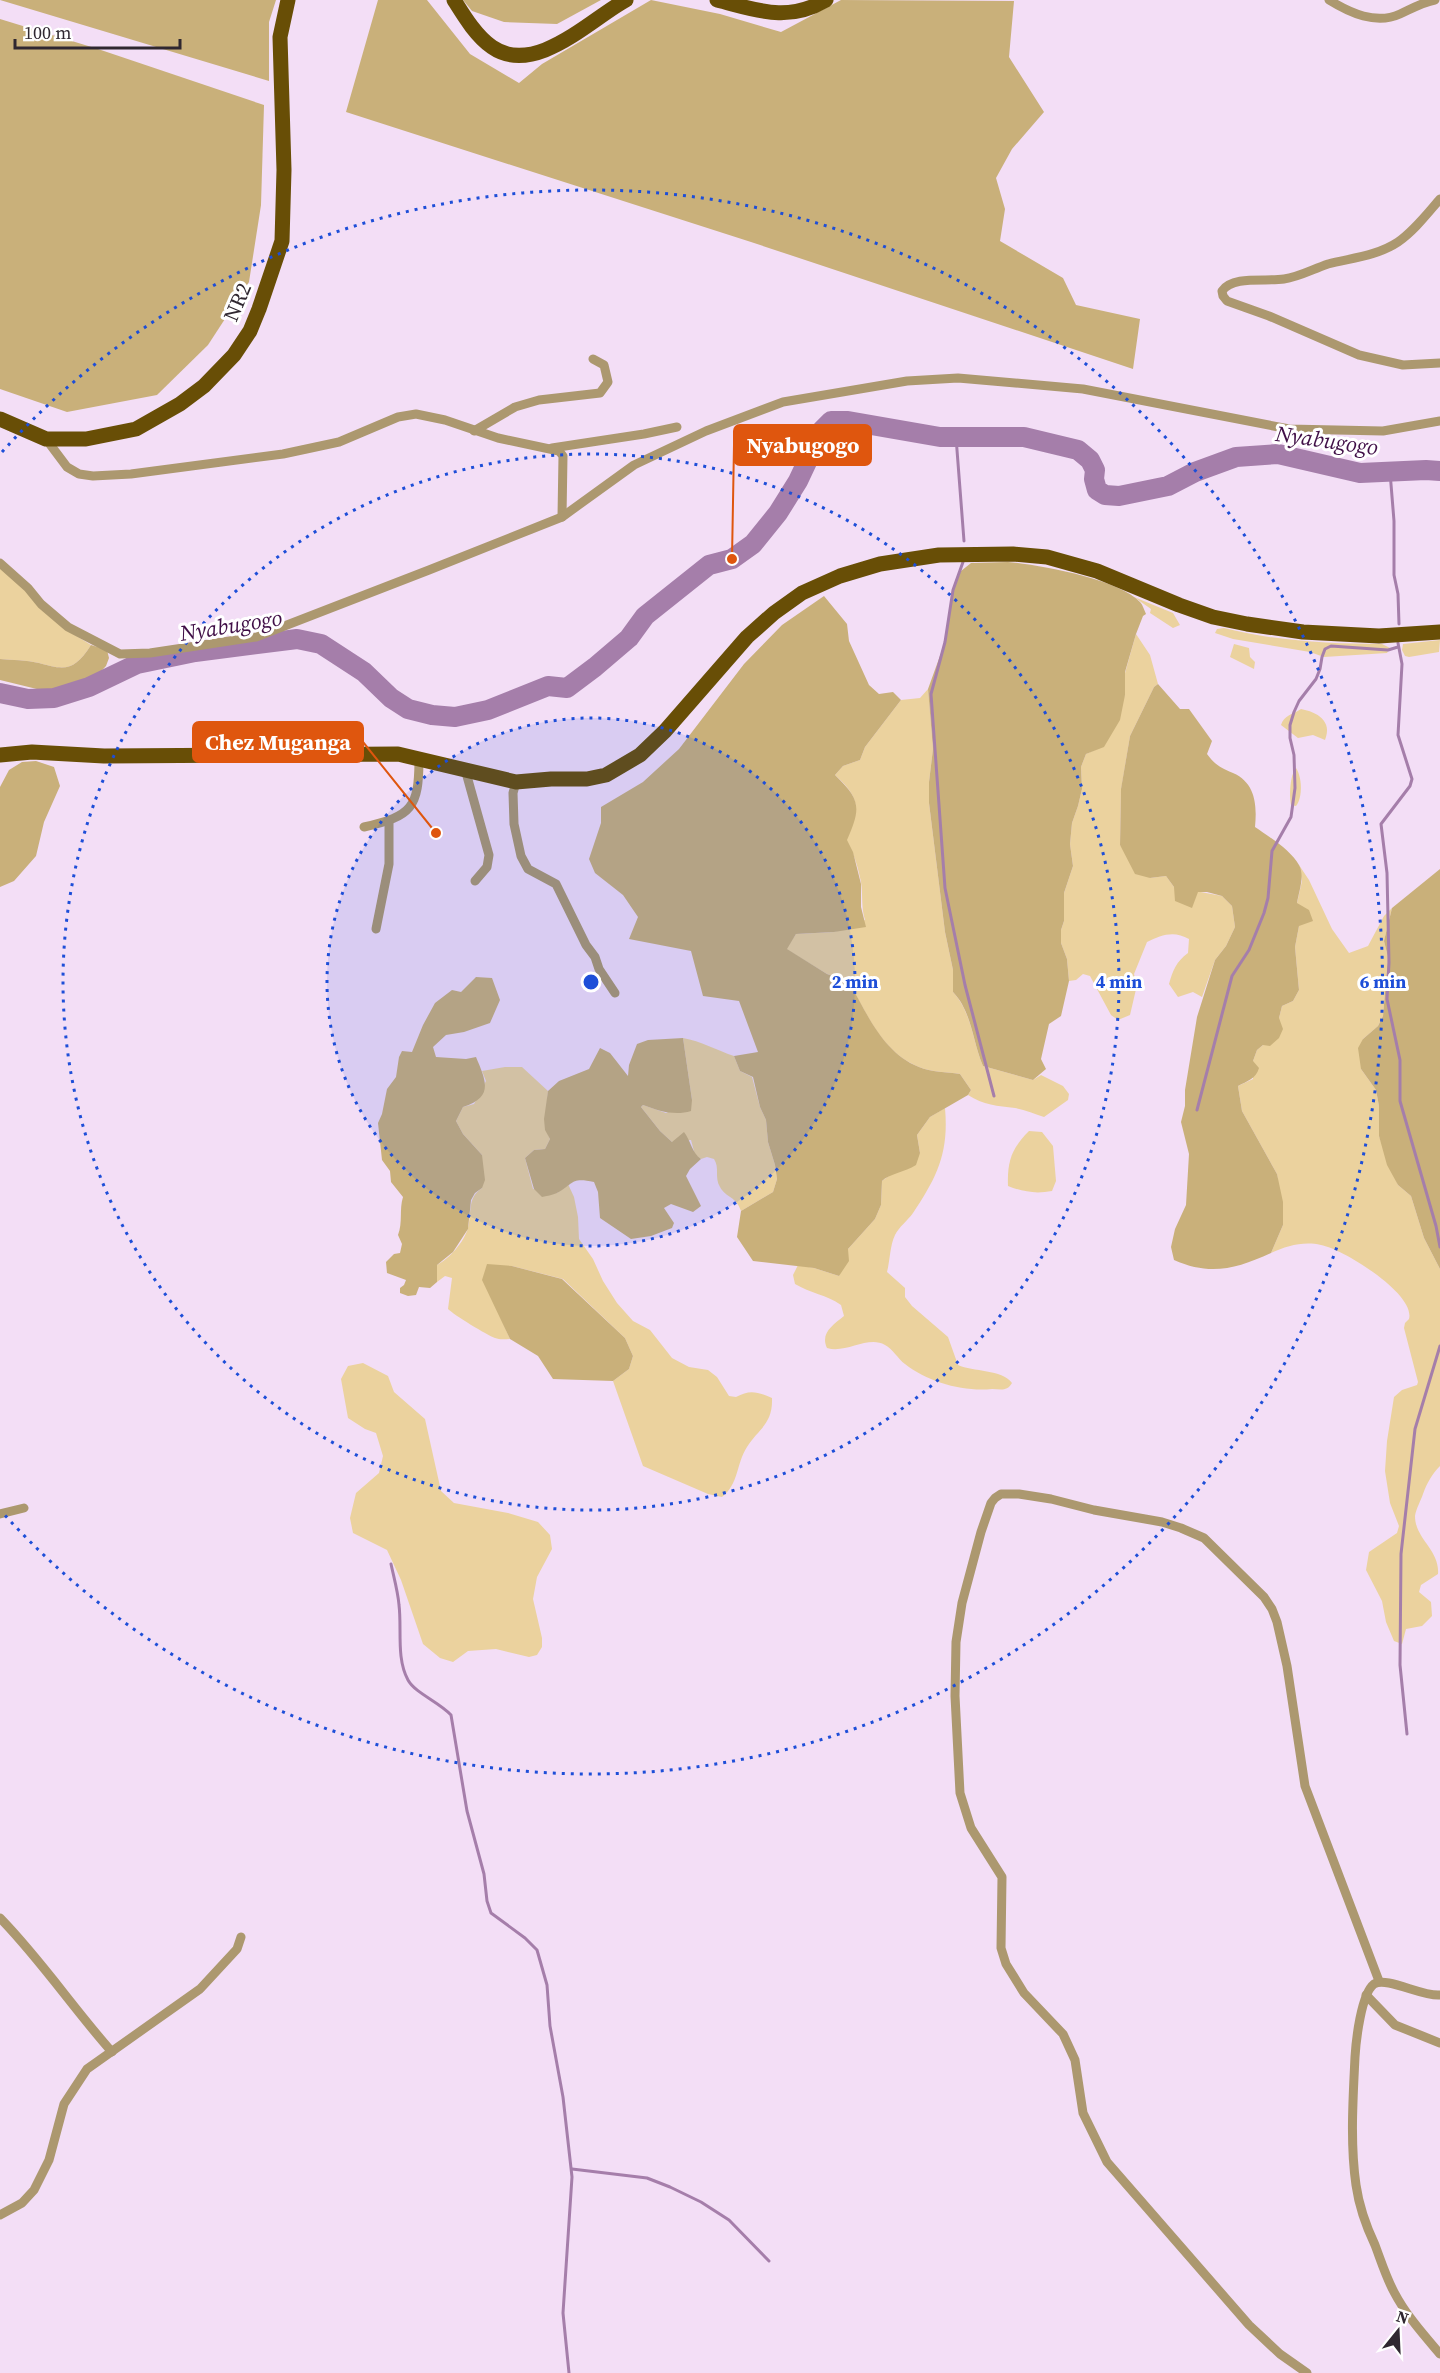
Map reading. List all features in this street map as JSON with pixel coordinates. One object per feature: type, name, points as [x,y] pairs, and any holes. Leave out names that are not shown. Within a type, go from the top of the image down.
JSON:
[{"type":"highway","name":"NR2","points":[[0,419],[46,439],[86,439],[136,429],[160,418],[204,386],[234,355],[250,331],[282,242],[284,181],[280,38],[288,0]]},
{"type":"highway","points":[[454,0],[469,23],[492,48],[516,55],[550,48],[626,0]]},
{"type":"highway","points":[[717,0],[764,13],[778,14],[804,9],[826,0]]},
{"type":"highway","points":[[0,755],[32,752],[104,756],[398,754],[516,782],[587,779],[606,775],[622,768],[640,755],[665,731],[747,637],[792,599],[840,576],[913,557],[963,553],[1047,557],[1097,571],[1163,600],[1213,617],[1275,628],[1379,636],[1440,632]]},
{"type":"street","points":[[1329,0],[1357,14],[1382,19],[1435,0]]},
{"type":"street","points":[[1440,199],[1412,231],[1397,243],[1379,251],[1285,279],[1234,283],[1226,286],[1222,291],[1227,301],[1269,316],[1359,355],[1403,364],[1440,363]]},
{"type":"street","points":[[474,431],[514,407],[539,400],[600,393],[608,382],[604,365],[593,358]]},
{"type":"street","points":[[0,563],[68,627],[120,654],[150,653],[256,637],[562,517],[634,465],[706,431],[783,402],[907,381],[958,378],[1083,389],[1289,429],[1383,431],[1440,421]]},
{"type":"street","points":[[46,439],[68,467],[79,474],[113,476],[283,454],[339,442],[408,415],[427,415],[474,431],[560,451],[563,456],[562,517]]},
{"type":"street","points":[[552,448],[677,427]]},
{"type":"street","points":[[364,827],[402,816],[414,802],[419,785],[419,758]]},
{"type":"street","points":[[465,769],[489,855],[487,867],[475,880]]},
{"type":"street","points":[[516,782],[513,792],[514,824],[521,856],[528,869],[556,884],[586,945],[615,993]]},
{"type":"street","points":[[376,929],[389,864],[389,821]]},
{"type":"street","points":[[1306,2373],[1280,2354],[1249,2325],[1107,2162],[1083,2113],[1075,2060],[1064,2034],[1024,1993],[1006,1964],[1002,1948],[1002,1877],[971,1828],[960,1793],[955,1696],[956,1642],[962,1603],[981,1532],[995,1498],[1001,1494],[1019,1494],[1051,1499],[1181,1528],[1204,1538],[1264,1597],[1277,1622],[1305,1786],[1379,1982]]},
{"type":"street","points":[[0,1514],[24,1508]]},
{"type":"street","points":[[0,1918],[34,1955],[85,2023],[112,2052]]},
{"type":"street","points":[[0,2215],[22,2203],[34,2190],[49,2160],[64,2104],[87,2069],[200,1989],[237,1949],[241,1937]]},
{"type":"street","points":[[1440,1995],[1431,1996],[1379,1982],[1372,1985],[1366,1995],[1356,2040],[1353,2117],[1356,2185],[1365,2222],[1394,2291],[1416,2327],[1440,2354]]},
{"type":"street","points":[[1366,1995],[1395,2025],[1440,2043]]},
{"type":"shaded area","points":[[0,0],[276,0],[269,22],[269,81]]},
{"type":"shaded area","points":[[378,0],[427,0],[470,54],[519,83],[542,64],[651,0],[720,14],[781,32],[841,0],[1014,1],[1009,57],[1044,112],[1012,149],[996,178],[1005,209],[1000,241],[1063,278],[1076,305],[1140,319],[1133,369],[751,242],[346,112]]},
{"type":"shaded area","points":[[463,0],[601,0],[557,24],[504,22],[472,11]]},
{"type":"shaded area","points":[[0,19],[98,49],[264,105],[261,205],[249,282],[208,345],[157,395],[67,412],[0,389]]},
{"type":"shaded area","points":[[1008,562],[1058,570],[1115,586],[1140,602],[1146,614],[1136,634],[1125,672],[1125,695],[1120,720],[1104,747],[1086,754],[1081,767],[1082,789],[1072,823],[1070,844],[1073,866],[1064,893],[1064,921],[1061,930],[1061,943],[1067,959],[1069,981],[1061,1016],[1049,1024],[1041,1059],[1046,1069],[1033,1080],[983,1066],[968,1017],[953,992],[953,970],[945,932],[929,803],[933,749],[928,689],[945,642],[953,590],[961,571],[971,563]]},
{"type":"shaded area","points":[[0,566],[67,630],[91,645],[75,664],[56,667],[29,661],[0,659]]},
{"type":"shaded area","points":[[824,596],[847,624],[849,641],[869,685],[879,694],[893,692],[901,700],[865,747],[860,760],[843,766],[835,775],[850,791],[856,805],[855,820],[847,840],[853,852],[861,884],[861,907],[866,927],[796,934],[787,949],[827,974],[849,982],[869,1019],[895,1052],[919,1067],[960,1074],[971,1090],[968,1095],[930,1117],[917,1135],[920,1153],[916,1165],[882,1181],[881,1205],[875,1219],[848,1249],[849,1261],[839,1276],[814,1268],[753,1261],[737,1237],[741,1211],[773,1192],[777,1179],[768,1142],[766,1120],[760,1107],[753,1077],[740,1071],[734,1056],[758,1052],[739,1001],[703,996],[691,951],[629,939],[638,917],[623,895],[595,873],[589,859],[601,823],[601,807],[643,782],[679,749],[744,664],[782,625]]},
{"type":"shaded area","points":[[1134,597],[1173,613],[1180,625],[1173,628],[1150,613],[1151,609]]},
{"type":"shaded area","points":[[1224,628],[1282,639],[1382,644],[1390,648],[1387,653],[1324,657],[1310,652],[1233,639],[1215,633],[1217,629]]},
{"type":"shaded area","points":[[1136,634],[1150,655],[1158,684],[1154,687],[1130,736],[1121,790],[1120,845],[1150,878],[1166,876],[1174,887],[1222,896],[1232,906],[1235,927],[1226,946],[1215,960],[1202,997],[1193,992],[1178,997],[1169,984],[1176,967],[1188,953],[1189,939],[1168,934],[1147,942],[1134,974],[1137,985],[1130,1015],[1118,1020],[1111,1015],[1090,976],[1083,974],[1076,980],[1069,981],[1067,959],[1061,943],[1061,930],[1064,921],[1064,893],[1073,866],[1070,844],[1072,823],[1082,789],[1081,767],[1086,754],[1097,749],[1125,695],[1125,673]]},
{"type":"shaded area","points":[[1440,640],[1439,652],[1409,657],[1405,656],[1402,650],[1403,644]]},
{"type":"shaded area","points":[[1234,644],[1249,648],[1250,657],[1255,662],[1254,669],[1230,657]]},
{"type":"shaded area","points":[[91,645],[107,650],[109,658],[106,666],[94,679],[82,685],[45,691],[0,680],[0,659],[63,667],[75,664]]},
{"type":"shaded area","points":[[1158,684],[1180,709],[1189,709],[1212,741],[1207,754],[1210,758],[1218,766],[1241,777],[1251,789],[1256,811],[1255,827],[1285,849],[1299,865],[1302,879],[1297,903],[1309,910],[1313,921],[1299,926],[1295,947],[1299,990],[1293,1001],[1282,1006],[1279,1018],[1283,1029],[1279,1038],[1270,1046],[1263,1045],[1257,1050],[1253,1061],[1259,1068],[1258,1072],[1238,1086],[1242,1111],[1277,1174],[1283,1202],[1283,1225],[1271,1253],[1246,1263],[1223,1268],[1199,1268],[1174,1260],[1171,1247],[1175,1229],[1186,1205],[1189,1154],[1181,1122],[1197,1017],[1215,960],[1226,946],[1235,927],[1232,906],[1222,896],[1207,892],[1198,892],[1192,908],[1175,901],[1174,887],[1166,876],[1150,878],[1135,874],[1120,845],[1121,789],[1130,736],[1154,687]]},
{"type":"shaded area","points":[[928,689],[933,749],[929,803],[945,932],[953,970],[953,992],[968,1018],[983,1066],[1033,1080],[1041,1075],[1063,1086],[1069,1094],[1068,1100],[1044,1117],[979,1101],[968,1095],[971,1090],[960,1074],[929,1070],[906,1060],[885,1042],[869,1019],[849,982],[827,974],[786,949],[796,934],[834,932],[865,920],[860,876],[846,840],[854,820],[856,805],[850,791],[835,775],[843,766],[860,760],[865,747],[901,700],[920,698]]},
{"type":"shaded area","points":[[1301,709],[1313,712],[1322,719],[1327,728],[1325,740],[1313,735],[1298,738],[1281,725],[1286,717]]},
{"type":"shaded area","points":[[36,761],[54,767],[60,786],[44,822],[36,856],[14,881],[0,887],[0,787],[9,770],[22,762]]},
{"type":"shaded area","points":[[1296,768],[1300,776],[1301,787],[1300,798],[1296,806],[1291,805],[1290,796],[1291,780]]},
{"type":"shaded area","points":[[1299,865],[1309,880],[1332,929],[1349,953],[1368,946],[1384,916],[1392,908],[1384,941],[1388,957],[1383,1016],[1378,1026],[1363,1039],[1361,1069],[1376,1090],[1379,1106],[1379,1136],[1398,1185],[1411,1196],[1424,1238],[1440,1269],[1440,1466],[1428,1482],[1415,1516],[1419,1531],[1435,1558],[1438,1574],[1421,1585],[1419,1592],[1431,1602],[1432,1616],[1422,1626],[1406,1629],[1402,1644],[1394,1641],[1386,1622],[1382,1601],[1366,1570],[1369,1552],[1397,1533],[1399,1526],[1390,1503],[1385,1471],[1394,1397],[1402,1390],[1417,1385],[1418,1382],[1404,1328],[1409,1319],[1408,1309],[1401,1297],[1376,1274],[1331,1248],[1301,1244],[1271,1253],[1283,1225],[1277,1174],[1242,1111],[1238,1086],[1253,1079],[1253,1061],[1257,1050],[1263,1045],[1279,1018],[1282,1006],[1293,1001],[1299,990],[1295,947],[1299,926],[1297,903],[1302,881]]},
{"type":"shaded area","points":[[1440,869],[1440,1269],[1424,1238],[1411,1196],[1398,1185],[1387,1165],[1379,1136],[1379,1106],[1376,1090],[1361,1069],[1358,1048],[1363,1039],[1378,1026],[1383,1016],[1388,957],[1384,941],[1392,908]]},
{"type":"shaded area","points":[[476,977],[492,978],[500,1000],[490,1023],[464,1032],[446,1035],[433,1047],[436,1057],[466,1059],[476,1057],[480,1066],[485,1087],[483,1093],[473,1103],[463,1107],[456,1121],[463,1134],[482,1155],[485,1180],[482,1188],[471,1200],[468,1229],[453,1252],[437,1265],[437,1282],[430,1288],[419,1287],[416,1295],[408,1296],[400,1293],[400,1288],[406,1280],[387,1273],[386,1262],[394,1254],[400,1253],[402,1244],[398,1235],[403,1197],[391,1182],[390,1171],[382,1160],[378,1123],[387,1089],[396,1077],[402,1051],[412,1052],[435,1003],[452,990],[461,992]]},
{"type":"shaded area","points":[[683,1038],[734,1056],[740,1071],[752,1077],[766,1120],[768,1142],[777,1179],[773,1192],[741,1211],[736,1202],[720,1187],[714,1159],[707,1157],[701,1159],[695,1155],[691,1140],[672,1142],[641,1107],[643,1105],[666,1113],[692,1100]]},
{"type":"shaded area","points":[[683,1038],[692,1100],[691,1111],[673,1113],[643,1105],[641,1107],[672,1142],[684,1132],[701,1159],[686,1176],[701,1206],[693,1212],[671,1204],[664,1208],[674,1223],[672,1228],[651,1236],[631,1239],[600,1218],[598,1192],[594,1182],[576,1181],[557,1193],[542,1197],[534,1189],[525,1158],[534,1150],[545,1149],[550,1139],[545,1130],[544,1119],[548,1091],[559,1081],[589,1069],[600,1048],[610,1053],[628,1076],[629,1065],[637,1044],[648,1040]]},
{"type":"shaded area","points":[[522,1067],[548,1091],[546,1122],[550,1139],[545,1149],[534,1150],[525,1158],[533,1189],[557,1193],[568,1184],[574,1197],[578,1217],[579,1239],[593,1259],[617,1303],[633,1321],[650,1330],[672,1358],[689,1367],[708,1370],[717,1377],[729,1396],[736,1397],[754,1392],[772,1398],[768,1420],[743,1453],[732,1486],[722,1497],[708,1494],[643,1466],[613,1381],[629,1369],[633,1356],[625,1338],[563,1279],[512,1266],[499,1314],[510,1339],[491,1336],[448,1309],[452,1278],[445,1276],[437,1282],[437,1265],[451,1254],[463,1239],[468,1228],[472,1201],[482,1188],[482,1155],[463,1134],[456,1121],[463,1107],[474,1104],[486,1081],[482,1071]]},
{"type":"shaded area","points":[[945,1108],[945,1138],[940,1164],[913,1213],[895,1235],[887,1272],[905,1288],[905,1297],[912,1306],[948,1337],[958,1365],[1001,1375],[1012,1383],[1008,1388],[969,1389],[935,1381],[902,1362],[888,1347],[878,1343],[864,1343],[842,1349],[827,1348],[826,1334],[844,1316],[841,1305],[795,1284],[793,1275],[798,1265],[839,1276],[848,1249],[875,1219],[881,1205],[882,1181],[920,1153],[917,1135],[930,1117]]},
{"type":"shaded area","points":[[1029,1131],[1042,1132],[1053,1146],[1056,1181],[1052,1191],[1030,1192],[1008,1186],[1008,1169],[1012,1156],[1018,1143]]},
{"type":"shaded area","points":[[487,1264],[512,1266],[562,1279],[625,1338],[633,1356],[629,1369],[613,1381],[553,1379],[538,1356],[510,1339],[482,1280]]},
{"type":"shaded area","points":[[363,1363],[388,1376],[394,1392],[425,1419],[441,1491],[454,1503],[508,1513],[538,1522],[550,1535],[552,1549],[537,1577],[533,1599],[542,1638],[542,1647],[537,1655],[529,1657],[496,1649],[468,1651],[453,1662],[440,1658],[423,1644],[401,1580],[387,1550],[353,1533],[350,1518],[356,1493],[379,1473],[383,1456],[376,1433],[348,1418],[341,1379],[348,1366]]},
{"type":"waterway","name":"Nyabugogo","points":[[0,693],[28,699],[54,698],[89,687],[137,664],[195,652],[297,639],[321,644],[364,672],[391,698],[408,709],[432,715],[455,717],[488,710],[548,686],[567,688],[629,638],[645,616],[709,565],[732,559],[753,544],[778,513],[798,481],[822,430],[831,421],[848,421],[940,437],[1024,437],[1078,450],[1090,460],[1095,470],[1094,479],[1097,490],[1105,495],[1119,496],[1168,486],[1195,472],[1236,457],[1278,454],[1360,473],[1440,471]]},
{"type":"waterway","points":[[956,437],[964,541]]},
{"type":"waterway","points":[[1390,472],[1394,521],[1394,575],[1398,594],[1399,624]]},
{"type":"waterway","points":[[963,562],[953,590],[945,642],[931,694],[945,888],[965,985],[994,1096]]},
{"type":"waterway","points":[[1398,643],[1402,664],[1398,735],[1412,779],[1410,786],[1381,824],[1387,873],[1389,963],[1387,999],[1400,1060],[1400,1101],[1440,1247]]},
{"type":"waterway","points":[[1197,1110],[1232,976],[1249,950],[1264,913],[1268,898],[1272,851],[1291,817],[1295,788],[1290,725],[1294,712],[1299,701],[1316,679],[1325,649],[1331,646],[1388,650],[1398,647]]},
{"type":"waterway","points":[[1407,1734],[1400,1665],[1401,1554],[1415,1429],[1440,1346]]},
{"type":"waterway","points":[[391,1564],[400,1614],[404,1671],[411,1685],[451,1715],[467,1811],[484,1874],[487,1901],[491,1913],[525,1938],[537,1950],[547,1985],[550,2026],[563,2097],[572,2177],[563,2313],[569,2373]]},
{"type":"waterway","points":[[572,2169],[647,2178],[670,2187],[701,2202],[729,2220],[769,2261]]},
{"type":"place","name":"Nyabugogo","points":[[732,559]]},
{"type":"place","name":"Chez Muganga","points":[[436,833]]}]
